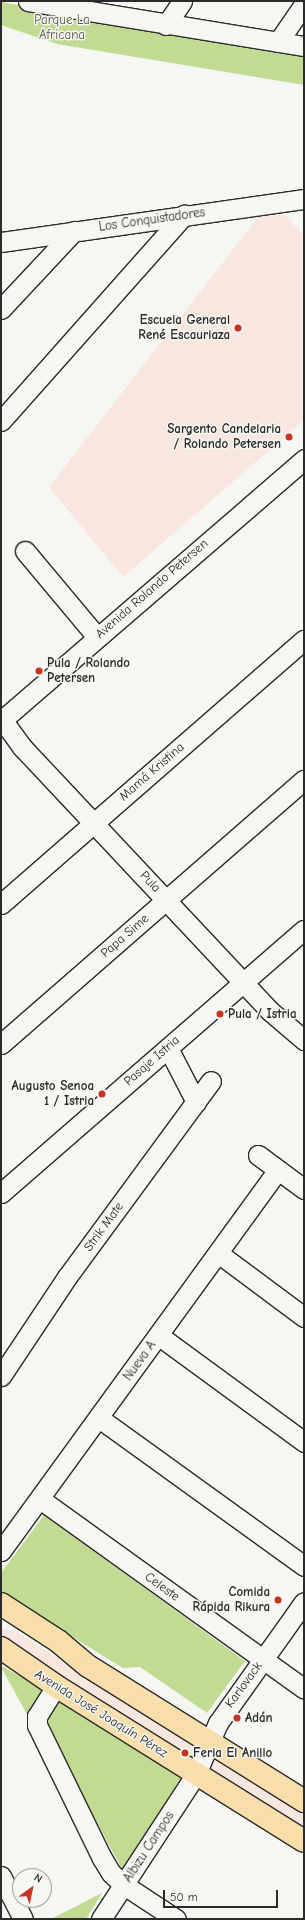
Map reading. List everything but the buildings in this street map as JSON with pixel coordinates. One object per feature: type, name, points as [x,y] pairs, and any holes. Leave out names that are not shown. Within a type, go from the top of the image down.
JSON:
[{"type":"main road","points":[[1,1604],[58,1641],[88,1666],[304,1801]]},
{"type":"main road","points":[[1,1621],[77,1663],[88,1666]]},
{"type":"main road","name":"Avenida José Joaquín Pérez","points":[[1,1648],[56,1686],[304,1842]]},
{"type":"street","points":[[28,1],[49,3],[166,25],[304,46]]},
{"type":"street","points":[[166,25],[182,1]]},
{"type":"street","points":[[278,42],[304,4]]},
{"type":"street","name":"Los Conquistadores","points":[[1,242],[304,199]]},
{"type":"street","points":[[1,421],[184,215]]},
{"type":"street","points":[[1,309],[74,231]]},
{"type":"street","name":"Avenida Rolando Petersen","points":[[1,720],[97,637],[300,469]]},
{"type":"street","points":[[25,551],[97,637]]},
{"type":"street","name":"Mamá Kristina","points":[[1,904],[304,640]]},
{"type":"street","name":"Pula","points":[[1,720],[22,747],[270,1011],[304,1040]]},
{"type":"street","name":"Papa Sime","points":[[1,1044],[304,780]]},
{"type":"street","name":"Pasaje Istria","points":[[1,1193],[304,930]]},
{"type":"street","points":[[168,1048],[196,1102]]},
{"type":"street","name":"Strik Mate","points":[[1,1376],[40,1315],[211,1081]]},
{"type":"street","points":[[258,1155],[304,1189]]},
{"type":"street","name":"Nueva A","points":[[1,1552],[278,1170]]},
{"type":"street","points":[[218,1253],[304,1316]]},
{"type":"street","points":[[158,1335],[304,1442]]},
{"type":"street","points":[[99,1418],[304,1566]]},
{"type":"street","name":"Celeste","points":[[40,1500],[304,1689]]},
{"type":"street","name":"Karlovack","points":[[196,1774],[218,1723],[304,1602]]},
{"type":"street","points":[[56,1686],[37,1716],[37,1725],[102,1858],[124,1885],[176,1919]]},
{"type":"street","name":"Albizu Campos","points":[[101,1919],[196,1774]]},
{"type":"street","points":[[1,1876],[23,1919]]},
{"type":"shaded area","name":"Escuela General René Escauriaza","points":[[285,215],[304,236],[304,420],[123,577],[49,487],[259,216]]},
{"type":"shaded area","name":"Feria El Anillo","points":[[1,1629],[15,1631],[304,1809],[304,1850],[115,1729],[1,1664]]},
{"type":"green space","name":"Parque La Africana","points":[[1,2],[304,54],[304,85],[57,44],[1,25]]},
{"type":"green space","points":[[44,1515],[245,1661],[207,1713],[140,1667],[123,1668],[1,1593],[1,1573]]},
{"type":"green space","points":[[1,1667],[47,1690],[29,1718]]},
{"type":"green space","points":[[56,1700],[182,1776],[123,1871],[42,1721]]},
{"type":"green space","points":[[102,1893],[86,1919],[51,1919]]},
{"type":"place","name":"Escuela General René Escauriaza","points":[[238,328]]},
{"type":"place","name":"Sargento Candelaria / Rolando Petersen","points":[[289,437]]},
{"type":"place","name":"Pula / Rolando Petersen","points":[[39,671]]},
{"type":"place","name":"Pula / Istria","points":[[220,1014]]},
{"type":"place","name":"Augusto Senoa 1 / Istria","points":[[102,1094]]},
{"type":"place","name":"Comida Rápida Rikura","points":[[278,1600]]},
{"type":"place","name":"Adán","points":[[237,1718]]},
{"type":"place","name":"Feria El Anillo","points":[[185,1753]]}]
